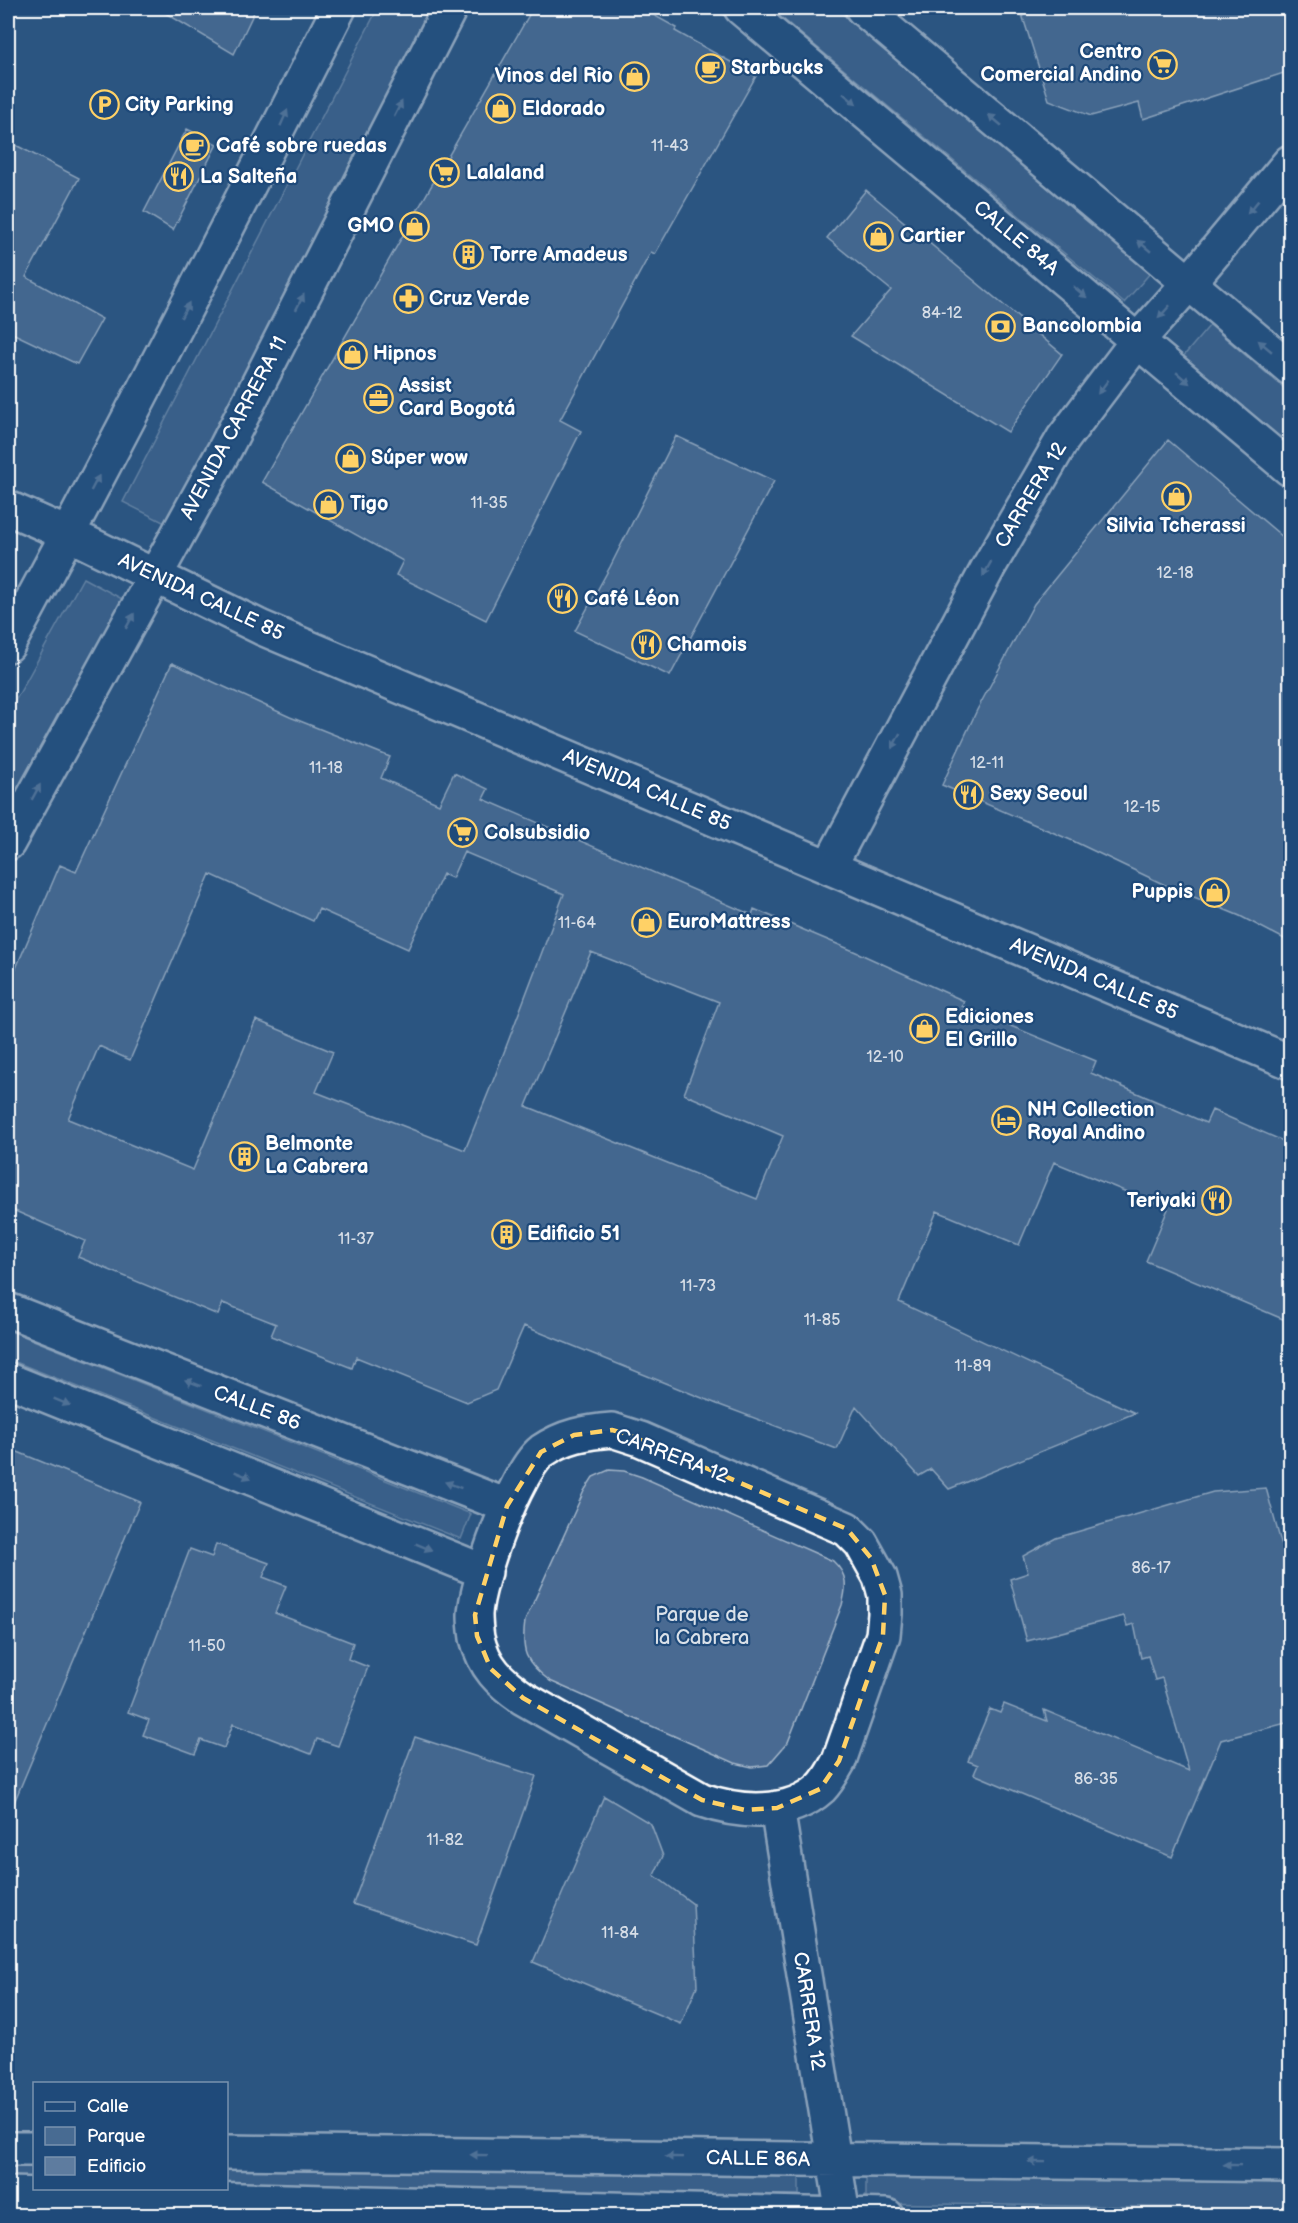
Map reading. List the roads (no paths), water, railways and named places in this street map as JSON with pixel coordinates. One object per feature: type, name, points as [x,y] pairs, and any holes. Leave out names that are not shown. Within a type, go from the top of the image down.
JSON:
[{"type":"street","points":[[8,645],[280,127],[339,8]]},
{"type":"street","name":"AVENIDA CARRERA 11","points":[[8,843],[226,447],[450,8]]},
{"type":"street","name":"CALLE 84A","points":[[741,8],[1290,469]]},
{"type":"street","points":[[862,8],[1290,368]]},
{"type":"street","name":"CARRERA 12","points":[[829,867],[1005,538],[1063,439],[1138,340],[1290,162]]},
{"type":"street","name":"AVENIDA CALLE 85","points":[[8,508],[262,628],[1290,1062]]},
{"type":"street","name":"CALLE 86","points":[[8,1310],[507,1506]]},
{"type":"street","points":[[8,1380],[485,1572]]},
{"type":"street","name":"CARRERA 12","points":[[612,1430],[640,1439],[847,1529],[861,1543],[880,1577],[885,1595],[883,1635],[838,1761],[829,1779],[808,1797],[777,1808],[745,1810],[727,1808],[702,1800],[523,1698],[500,1681],[482,1653],[477,1636],[476,1607],[507,1506],[520,1480],[541,1452],[574,1435],[612,1430]]},
{"type":"street","name":"CARRERA 12","points":[[777,1808],[832,2160],[843,2215]]},
{"type":"street","points":[[8,2149],[33,2149]]},
{"type":"street","name":"CALLE 86A","points":[[228,2151],[1290,2165]]},
{"type":"street","points":[[8,2194],[887,2216]]},
{"type":"place","name":"Centro Comercial Andino","points":[[1163,64]]},
{"type":"place","name":"Starbucks","points":[[710,68]]},
{"type":"place","name":"Vinos del Rio","points":[[634,76]]},
{"type":"place","name":"City Parking","points":[[104,105]]},
{"type":"place","name":"Eldorado","points":[[501,109]]},
{"type":"place","name":"Café sobre ruedas","points":[[195,146]]},
{"type":"place","name":"Lalaland","points":[[445,173]]},
{"type":"place","name":"La Salteña","points":[[179,177]]},
{"type":"place","name":"GMO","points":[[415,226]]},
{"type":"place","name":"Cartier","points":[[879,236]]},
{"type":"place","name":"Torre Amadeus","points":[[469,255]]},
{"type":"place","name":"Cruz Verde","points":[[408,299]]},
{"type":"place","name":"Bancolombia","points":[[1001,326]]},
{"type":"place","name":"Hipnos","points":[[352,354]]},
{"type":"place","name":"Assist Card Bogotá","points":[[378,398]]},
{"type":"place","name":"Súper wow","points":[[350,458]]},
{"type":"place","name":"Silvia Tcherassi","points":[[1176,496]]},
{"type":"place","name":"Tigo","points":[[329,504]]},
{"type":"place","name":"Café Léon","points":[[563,599]]},
{"type":"place","name":"Chamois","points":[[646,645]]},
{"type":"place","name":"Sexy Seoul","points":[[969,794]]},
{"type":"place","name":"Colsubsidio","points":[[463,833]]},
{"type":"place","name":"Puppis","points":[[1214,892]]},
{"type":"place","name":"EuroMattress","points":[[646,922]]},
{"type":"place","name":"Ediciones El Grillo","points":[[924,1028]]},
{"type":"place","name":"NH Collection Royal Andino","points":[[1006,1121]]},
{"type":"place","name":"Belmonte La Cabrera","points":[[244,1156]]},
{"type":"place","name":"Teriyaki","points":[[1217,1201]]},
{"type":"place","name":"Edificio 51","points":[[506,1234]]},
{"type":"park label","name":"Parque de la Cabrera","points":[[702,1626]]}]
